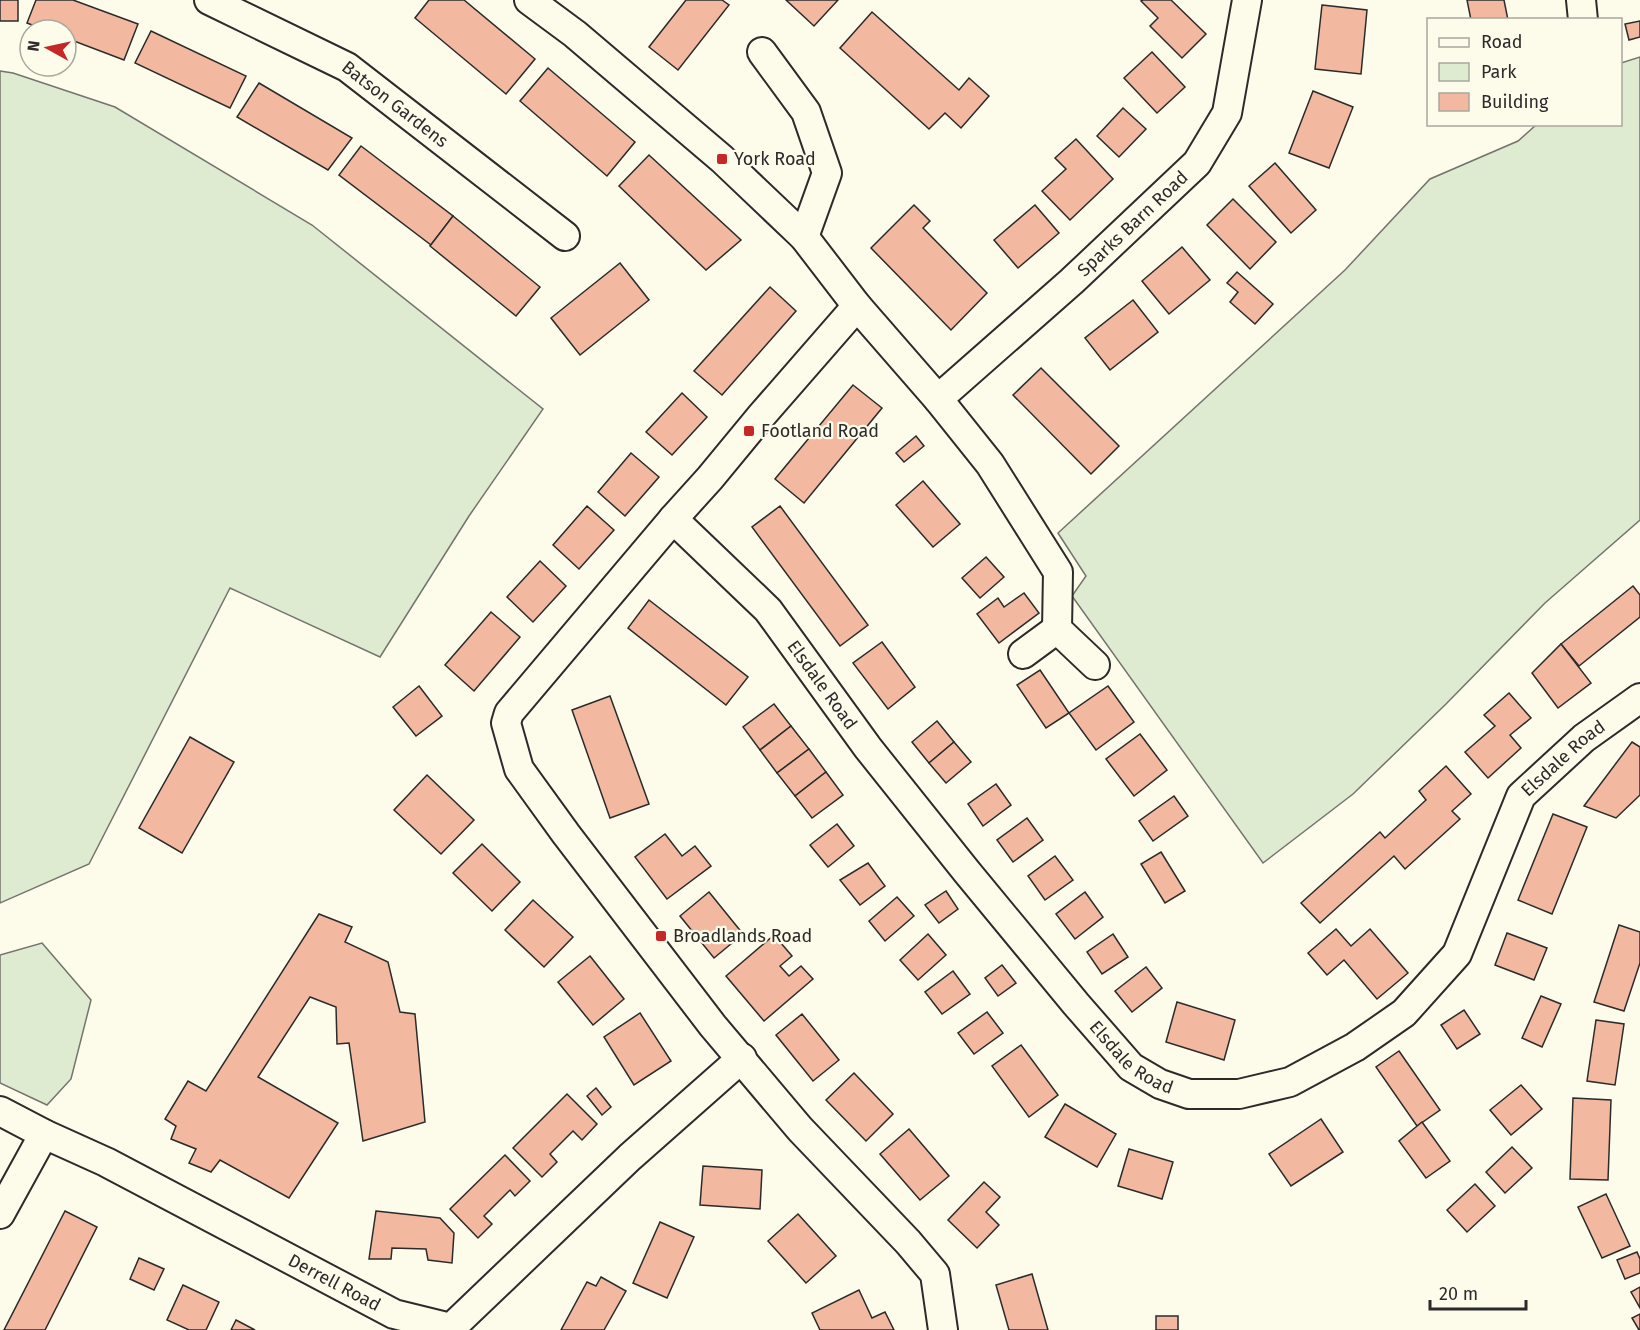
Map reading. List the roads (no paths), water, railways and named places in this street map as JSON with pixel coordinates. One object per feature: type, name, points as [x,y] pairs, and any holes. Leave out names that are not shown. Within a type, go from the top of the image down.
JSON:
[{"type":"street","name":"Batson Gardens","points":[[208,0],[346,67],[564,236]]},
{"type":"street","points":[[529,0],[575,34],[722,159],[804,237],[858,306],[990,464],[1058,572],[1057,628],[1095,665]]},
{"type":"street","name":"Sparks Barn Road","points":[[938,399],[1072,281],[1197,163],[1227,113],[1247,0]]},
{"type":"street","points":[[1581,0],[1583,18]]},
{"type":"street","points":[[762,52],[806,112],[827,173],[804,237]]},
{"type":"street","points":[[858,306],[762,415],[711,478],[673,519],[509,713],[506,723],[519,769],[713,1026],[800,1129],[908,1242],[935,1274],[943,1330]]},
{"type":"street","name":"Elsdale Road","points":[[673,519],[768,610],[868,748],[952,854],[1131,1067],[1160,1084],[1189,1094],[1239,1095],[1290,1082],[1355,1047],[1404,1013],[1457,954],[1521,796],[1584,738],[1640,699]]},
{"type":"street","points":[[1023,654],[1057,628]]},
{"type":"street","name":"Derrell Road","points":[[0,1111],[106,1162],[394,1314],[451,1328],[630,1157],[742,1058]]},
{"type":"street","points":[[0,1214],[44,1134]]},
{"type":"place","name":"York Road","points":[[722,159]]},
{"type":"place","name":"Footland Road","points":[[749,431]]},
{"type":"place","name":"Broadlands Road","points":[[661,936]]}]
